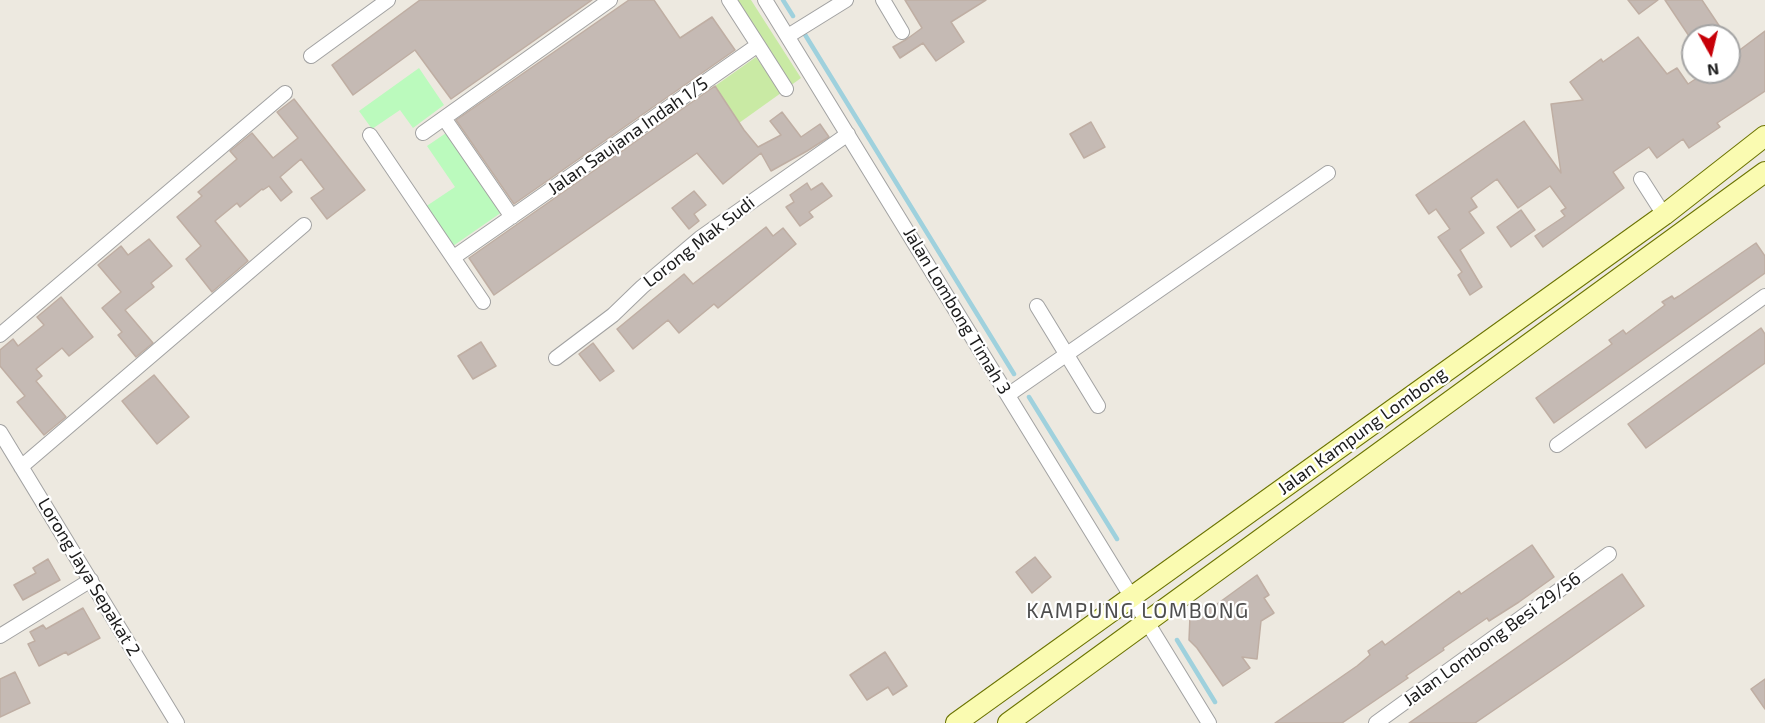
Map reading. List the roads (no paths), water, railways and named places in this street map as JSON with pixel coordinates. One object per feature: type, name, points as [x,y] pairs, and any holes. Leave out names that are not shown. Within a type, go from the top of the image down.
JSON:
[{"type":"street","points":[[311,56],[388,0]]},
{"type":"street","points":[[423,133],[610,0]]},
{"type":"street","points":[[729,0],[786,88]]},
{"type":"street","name":"Jalan Lombong Timah 3","points":[[765,0],[1209,723]]},
{"type":"street","points":[[788,36],[846,0]]},
{"type":"street","points":[[882,0],[902,33]]},
{"type":"street","name":"Jalan Saujana Indah 1/5","points":[[454,257],[758,45]]},
{"type":"street","points":[[0,335],[285,93]]},
{"type":"street","points":[[444,118],[512,217]]},
{"type":"street","name":"Lorong Mak Sudi","points":[[556,358],[613,315],[700,238],[848,134]]},
{"type":"street","points":[[370,135],[483,302]]},
{"type":"street","name":"Jalan Kampung Lombong","points":[[956,723],[1664,215],[1765,136]]},
{"type":"street","name":"Jalan Kampung Lombong","points":[[1008,723],[1765,172]]},
{"type":"street","points":[[1008,395],[1328,173]]},
{"type":"street","points":[[1641,179],[1664,215]]},
{"type":"street","points":[[21,467],[304,225]]},
{"type":"street","points":[[1557,445],[1765,296]]},
{"type":"street","points":[[1037,306],[1098,406]]},
{"type":"street","name":"Lorong Jaya Sepakat 2","points":[[0,432],[177,723]]},
{"type":"street","name":"Jalan Lombong Besi 29/56","points":[[1376,723],[1609,554]]},
{"type":"street","points":[[0,636],[91,580]]},
{"type":"waterway","points":[[783,0],[793,16]]},
{"type":"waterway","points":[[804,33],[1014,374]]},
{"type":"waterway","points":[[1029,397],[1117,539]]},
{"type":"waterway","points":[[1177,640],[1215,702]]},
{"type":"district","name":"KAMPUNG LOMBONG","points":[[1138,611]]}]
